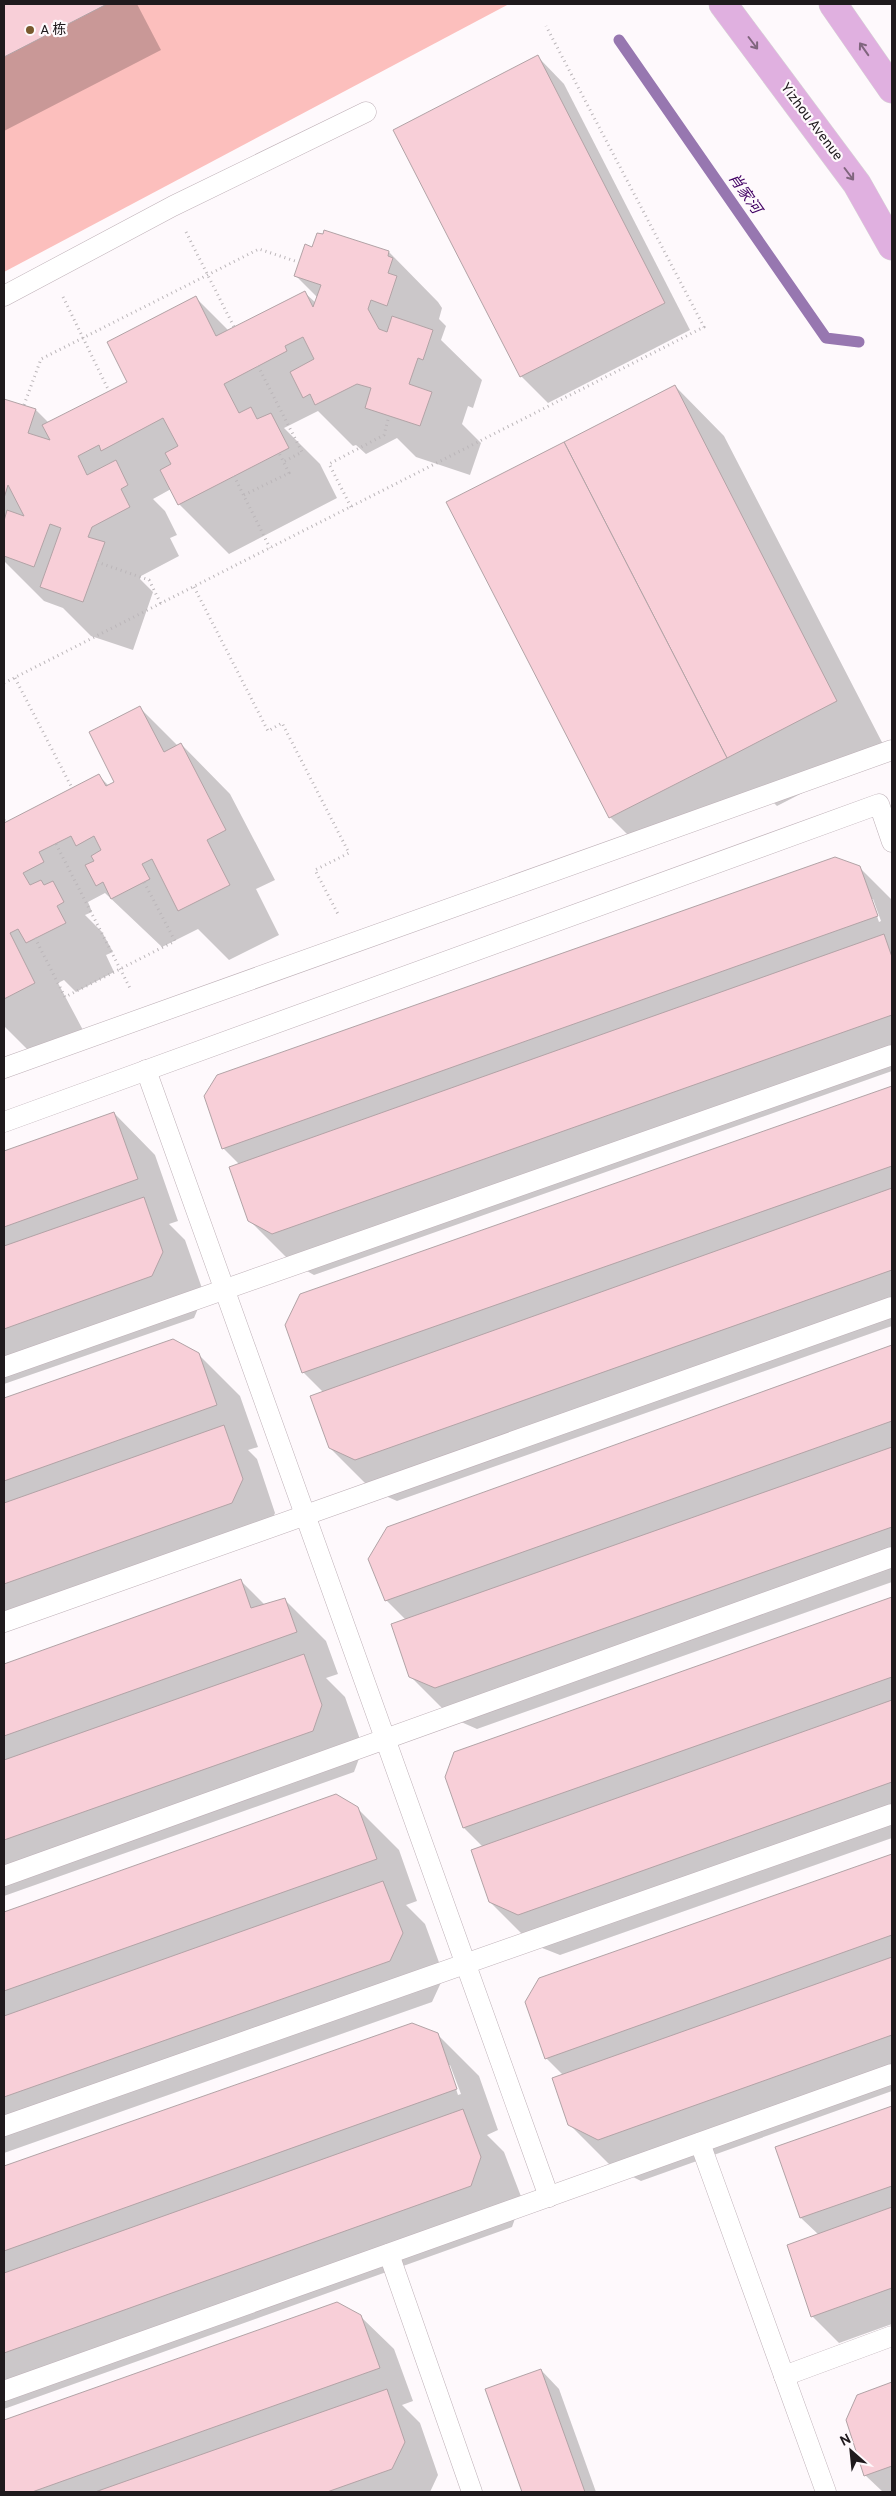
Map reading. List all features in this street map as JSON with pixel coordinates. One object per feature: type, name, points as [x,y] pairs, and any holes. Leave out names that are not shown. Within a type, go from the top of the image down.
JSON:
[{"type":"main road","name":"Yizhou Avenue","points":[[724,4],[857,184],[892,246]]},
{"type":"main road","points":[[833,4],[892,89]]},
{"type":"lane","points":[[4,296],[173,206],[366,112]]},
{"type":"lane","points":[[4,1068],[892,750]]},
{"type":"lane","points":[[4,1122],[879,804],[892,842]]},
{"type":"lane","points":[[4,1367],[892,1055]]},
{"type":"lane","points":[[146,1070],[549,2197]]},
{"type":"lane","points":[[4,1622],[892,1307]]},
{"type":"lane","points":[[4,1876],[892,1557]]},
{"type":"lane","points":[[4,2126],[892,1814]]},
{"type":"lane","points":[[4,2391],[892,2074]]},
{"type":"lane","points":[[700,2143],[826,2492]]},
{"type":"lane","points":[[389,2254],[472,2492]]},
{"type":"lane","points":[[784,2376],[892,2336]]},
{"type":"path","points":[[4,683],[704,327],[546,26]]},
{"type":"path","points":[[173,206],[234,328]]},
{"type":"path","points":[[24,405],[41,359],[259,250],[298,262]]},
{"type":"path","points":[[52,271],[82,338],[109,391]]},
{"type":"path","points":[[258,366],[302,452],[284,462]]},
{"type":"path","points":[[351,507],[329,464],[384,435],[389,416]]},
{"type":"path","points":[[244,495],[289,473],[279,453]]},
{"type":"path","points":[[234,476],[270,548]]},
{"type":"path","points":[[97,562],[149,580],[161,604]]},
{"type":"path","points":[[194,587],[268,731],[282,723],[349,853],[315,870],[352,943]]},
{"type":"path","points":[[15,678],[72,788]]},
{"type":"path","points":[[56,844],[145,1018]]},
{"type":"path","points":[[35,938],[65,997],[175,941],[144,882]]},
{"type":"shaded area","points":[[4,4],[509,4],[4,272]]},
{"type":"building","name":"A 栋","points":[[4,4],[107,4],[4,57]]},
{"type":"building","points":[[538,55],[665,303],[520,377],[393,130]]},
{"type":"building","points":[[324,230],[389,251],[388,256],[393,258],[388,273],[397,276],[387,306],[371,300],[368,309],[379,329],[387,332],[392,316],[433,330],[423,360],[418,358],[409,384],[432,392],[420,426],[365,408],[371,388],[357,384],[315,405],[310,394],[303,398],[290,372],[314,359],[303,337],[285,346],[287,351],[224,384],[239,413],[251,407],[257,419],[271,413],[289,448],[178,505],[160,470],[171,464],[165,453],[178,446],[163,418],[101,451],[99,445],[78,456],[87,475],[116,460],[128,485],[121,489],[130,507],[92,527],[88,537],[105,542],[83,602],[40,587],[61,528],[50,524],[34,567],[4,556],[4,521],[7,510],[24,516],[8,485],[4,498],[4,399],[36,409],[28,433],[50,440],[42,425],[127,382],[107,342],[196,296],[216,336],[305,291],[313,307],[321,285],[294,276],[305,244],[312,247],[317,233],[323,234]]},
{"type":"building","points":[[675,385],[837,701],[727,758],[564,442]]},
{"type":"building","points":[[564,442],[727,758],[609,818],[446,502]]},
{"type":"building","points":[[140,706],[164,752],[181,743],[226,830],[207,840],[230,885],[178,911],[152,859],[142,864],[150,879],[111,899],[103,882],[96,886],[85,865],[94,861],[91,856],[101,850],[94,836],[76,846],[71,836],[39,852],[44,862],[23,873],[30,885],[41,880],[44,885],[53,881],[64,902],[57,906],[66,923],[26,943],[18,929],[10,933],[35,983],[4,999],[4,823],[99,774],[106,786],[114,782],[89,732]]},
{"type":"building","points":[[835,857],[860,866],[878,916],[222,1149],[204,1096],[217,1075]]},
{"type":"building","points":[[884,934],[892,957],[892,1015],[272,1234],[248,1221],[229,1167]]},
{"type":"building","points":[[892,1086],[892,1166],[302,1373],[285,1325],[300,1294]]},
{"type":"building","points":[[114,1112],[138,1179],[4,1227],[4,1151]]},
{"type":"building","points":[[892,1188],[892,1270],[355,1460],[329,1448],[310,1396]]},
{"type":"building","points":[[144,1197],[163,1252],[152,1276],[4,1329],[4,1246]]},
{"type":"building","points":[[173,1339],[199,1353],[217,1405],[4,1481],[4,1398]]},
{"type":"building","points":[[892,1345],[892,1421],[385,1601],[368,1559],[387,1527]]},
{"type":"building","points":[[224,1425],[243,1479],[232,1503],[4,1584],[4,1503]]},
{"type":"building","points":[[892,1447],[892,1527],[435,1688],[409,1677],[391,1624]]},
{"type":"building","points":[[241,1579],[251,1608],[285,1598],[297,1632],[4,1736],[4,1664]]},
{"type":"building","points":[[892,1597],[892,1677],[463,1828],[445,1777],[454,1752]]},
{"type":"building","points":[[304,1654],[322,1705],[313,1731],[4,1840],[4,1760]]},
{"type":"building","points":[[892,1700],[892,1782],[518,1915],[489,1902],[471,1850]]},
{"type":"building","points":[[336,1794],[358,1807],[377,1859],[4,1991],[4,1912]]},
{"type":"building","points":[[892,1854],[892,1935],[545,2059],[525,2002],[539,1978]]},
{"type":"building","points":[[383,1881],[403,1933],[390,1961],[4,2097],[4,2016]]},
{"type":"building","points":[[892,1957],[892,2035],[598,2140],[568,2125],[552,2078]]},
{"type":"building","points":[[412,2023],[438,2033],[457,2089],[4,2251],[4,2166]]},
{"type":"building","points":[[892,2106],[892,2186],[800,2218],[775,2147]]},
{"type":"building","points":[[463,2109],[481,2157],[471,2186],[4,2353],[4,2273]]},
{"type":"building","points":[[892,2207],[892,2288],[811,2317],[787,2245]]},
{"type":"building","points":[[337,2302],[361,2315],[380,2368],[32,2492],[4,2492],[4,2420]]},
{"type":"building","points":[[541,2369],[585,2492],[522,2492],[485,2389]]},
{"type":"building","points":[[892,2382],[892,2466],[864,2476],[846,2420],[857,2395]]},
{"type":"building","points":[[387,2389],[405,2442],[392,2469],[327,2492],[95,2492]]},
{"type":"waterway","name":"肖家河","points":[[619,40],[826,338],[859,342]]},
{"type":"place","name":"A 栋","points":[[30,30]]}]
